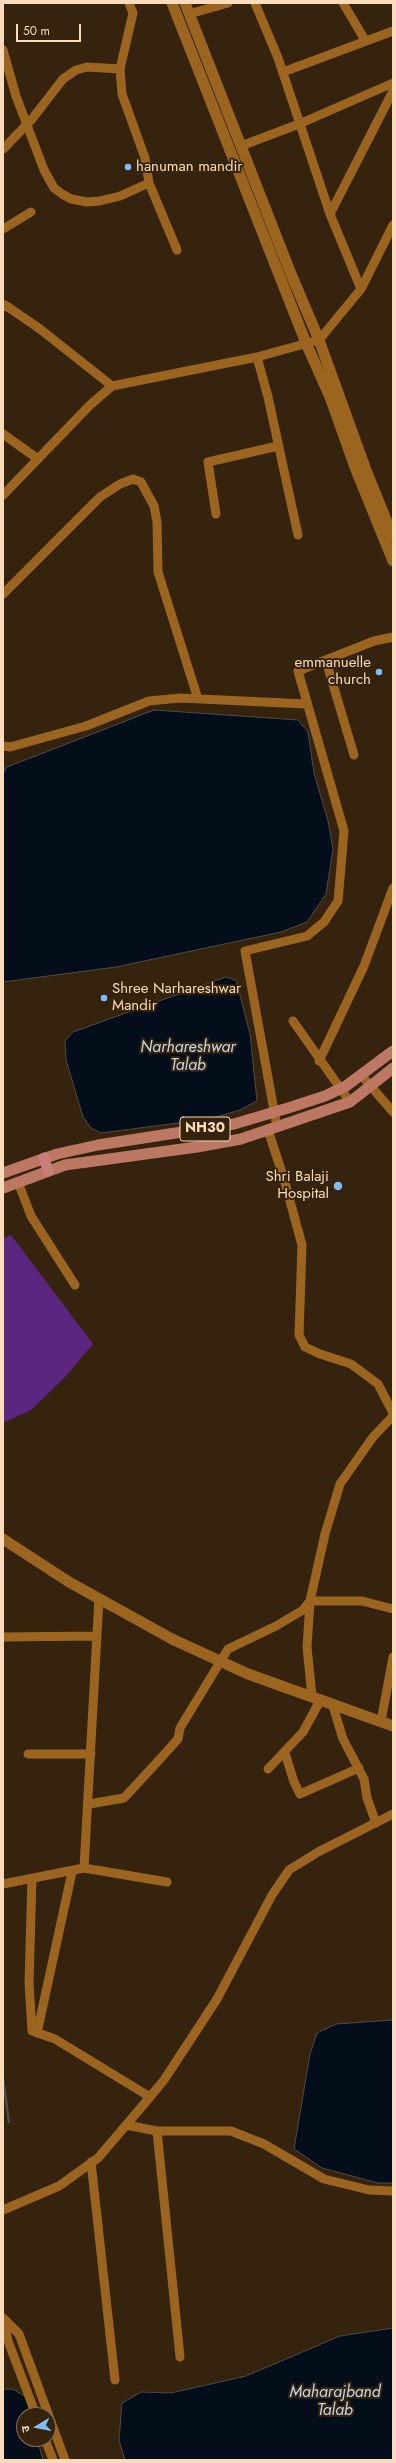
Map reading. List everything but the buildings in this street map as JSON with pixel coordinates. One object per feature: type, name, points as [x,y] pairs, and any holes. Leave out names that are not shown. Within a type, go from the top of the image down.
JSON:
[{"type":"highway","points":[[44,1158],[48,1171]]},
{"type":"main road","name":"NH30","points":[[3,1173],[44,1158],[98,1145],[234,1124],[274,1112],[325,1096],[340,1089],[362,1076],[393,1051]]},
{"type":"main road","name":"NH30","points":[[3,1188],[48,1171],[72,1164],[197,1147],[241,1139],[350,1102],[393,1068]]},
{"type":"street","points":[[129,3],[133,13],[120,69],[122,94],[145,158],[149,183],[177,250]]},
{"type":"street","points":[[172,3],[306,343],[330,397],[356,470],[393,561]]},
{"type":"street","points":[[185,3],[319,340],[366,470],[393,537]]},
{"type":"street","points":[[189,14],[228,3]]},
{"type":"street","points":[[255,3],[283,72],[330,214],[361,289]]},
{"type":"street","points":[[343,3],[366,40]]},
{"type":"street","points":[[283,72],[393,31]]},
{"type":"street","points":[[3,50],[26,126],[44,170],[54,188],[71,199],[87,202],[100,201],[120,196],[149,183]]},
{"type":"street","points":[[3,149],[26,126],[64,79],[76,70],[93,67],[120,69]]},
{"type":"street","points":[[241,146],[299,124],[393,83]]},
{"type":"street","points":[[330,214],[393,91]]},
{"type":"street","points":[[3,229],[31,212]]},
{"type":"street","points":[[3,495],[112,386],[257,357],[319,340],[361,289],[393,225]]},
{"type":"street","points":[[3,307],[5,305],[40,329],[112,386]]},
{"type":"street","points":[[257,357],[268,397],[298,535]]},
{"type":"street","points":[[3,434],[38,459]]},
{"type":"street","points":[[216,514],[208,462],[278,446]]},
{"type":"street","points":[[3,594],[100,497],[120,484],[133,479],[141,482],[154,506],[157,522],[158,572],[198,699]]},
{"type":"street","points":[[268,1769],[285,1753],[303,1732],[317,1697],[307,1647],[310,1601],[324,1534],[340,1484],[373,1437],[393,1414],[378,1384],[351,1364],[320,1354],[305,1346],[299,1336],[302,1245],[272,1129],[274,1112],[245,951],[307,936],[324,922],[338,901],[344,831],[323,752],[306,704],[298,671],[374,641],[393,637]]},
{"type":"street","points":[[326,661],[354,756]]},
{"type":"street","points":[[3,746],[10,747],[86,726],[149,701],[198,699],[306,704]]},
{"type":"street","points":[[319,1061],[364,966],[393,888]]},
{"type":"street","points":[[292,1021],[319,1061],[350,1102]]},
{"type":"street","points":[[362,1076],[393,1112]]},
{"type":"street","points":[[18,1182],[31,1216],[75,1285]]},
{"type":"street","points":[[3,1539],[69,1582],[172,1639],[248,1674],[317,1697],[393,1726]]},
{"type":"street","points":[[84,1868],[89,1804],[100,1598]]},
{"type":"street","points":[[310,1601],[362,1601],[393,1609]]},
{"type":"street","points":[[89,1804],[124,1798],[178,1739],[180,1728],[219,1661],[228,1649],[276,1626],[303,1610],[310,1601]]},
{"type":"street","points":[[3,1637],[98,1636]]},
{"type":"street","points":[[381,1721],[393,1657]]},
{"type":"street","points":[[332,1703],[343,1739],[359,1768],[376,1822]]},
{"type":"street","points":[[285,1753],[294,1782],[300,1794],[359,1768]]},
{"type":"street","points":[[28,1754],[91,1754]]},
{"type":"street","points":[[3,2210],[59,2186],[91,2162],[150,2097],[164,2080],[217,1999],[272,1895],[289,1870],[318,1852],[393,1814]]},
{"type":"street","points":[[3,1884],[72,1872],[84,1868],[167,1882]]},
{"type":"street","points":[[37,2033],[72,1872]]},
{"type":"street","points":[[32,1878],[29,1983],[32,2031],[55,2039],[150,2097]]},
{"type":"street","points":[[126,2125],[157,2131],[231,2131],[264,2144],[324,2179],[369,2190],[393,2191]]},
{"type":"street","points":[[157,2131],[180,2357]]},
{"type":"street","points":[[91,2162],[115,2380]]},
{"type":"street","points":[[3,2318],[8,2341],[33,2407]]},
{"type":"street","points":[[3,2318],[19,2334],[65,2460]]},
{"type":"street","points":[[48,2447],[53,2460]]},
{"type":"shaded area","points":[[11,1235],[93,1344],[65,1377],[31,1410],[3,1423],[3,1238]]},
{"type":"water","points":[[154,710],[298,720],[308,732],[314,773],[328,821],[333,849],[326,894],[307,922],[281,932],[116,967],[3,982],[3,773],[7,767]]},
{"type":"water","name":"Narhareshwar Talab","points":[[226,977],[236,980],[250,1034],[257,1101],[240,1110],[209,1119],[101,1133],[91,1128],[83,1117],[66,1060],[65,1041],[73,1032]]},
{"type":"water","points":[[393,2020],[393,2183],[378,2183],[322,2168],[294,2149],[310,2054],[317,2033],[336,2024]]},
{"type":"water","name":"Maharajband Talab","points":[[393,2328],[393,2460],[125,2460],[119,2440],[122,2403],[141,2392],[171,2393],[246,2376],[340,2336]]},
{"type":"water","points":[[3,2389],[13,2389],[26,2397],[29,2407],[16,2407],[16,2447],[39,2447],[43,2460],[3,2460]]},
{"type":"waterway","points":[[3,2079],[9,2122]]},
{"type":"place","name":"hanuman mandir","points":[[128,167]]},
{"type":"place","name":"emmanuelle church","points":[[379,672]]},
{"type":"place","name":"Shree Narhareshwar Mandir","points":[[104,998]]},
{"type":"place","name":"Shri Balaji Hospital","points":[[338,1186]]}]
